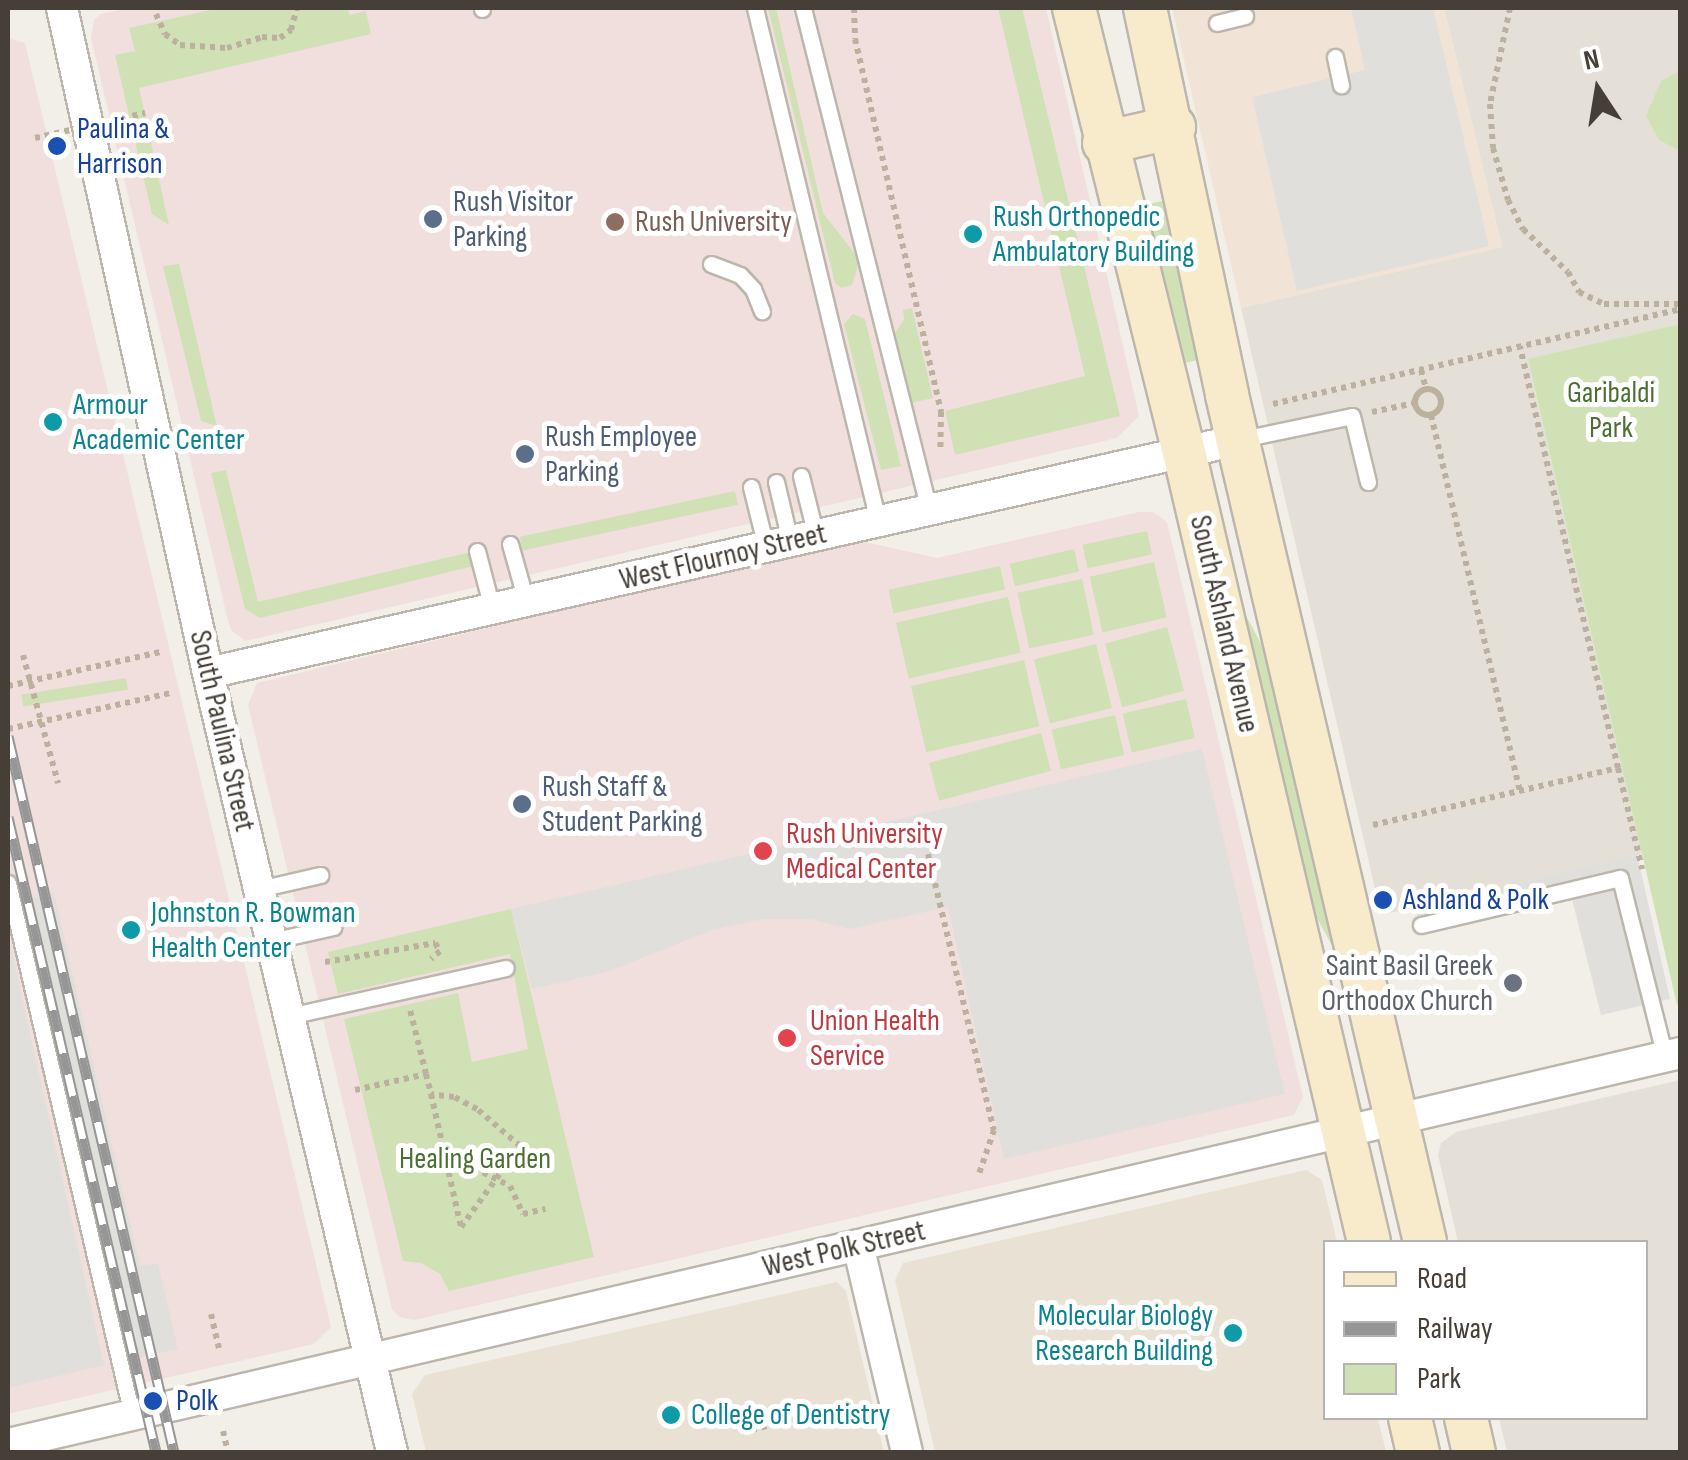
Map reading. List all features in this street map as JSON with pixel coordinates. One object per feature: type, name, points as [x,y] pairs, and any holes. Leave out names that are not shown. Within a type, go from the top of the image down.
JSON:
[{"type":"main road","name":"South Ashland Avenue","points":[[1074,8],[1104,143],[1184,452],[1368,1240]]},
{"type":"main road","name":"South Ashland Avenue","points":[[1146,8],[1238,440],[1425,1240]]},
{"type":"main road","points":[[1104,143],[1174,127]]},
{"type":"main road","points":[[1410,1420],[1418,1452]]},
{"type":"main road","points":[[1466,1420],[1474,1452]]},
{"type":"street","name":"South Paulina Street","points":[[62,8],[208,673],[392,1452]]},
{"type":"street","name":"West Flournoy Street","points":[[208,673],[1238,440]]},
{"type":"street","name":"West Polk Street","points":[[8,1444],[1673,1055]]},
{"type":"street","points":[[858,1246],[907,1452]]},
{"type":"lane","points":[[755,8],[878,522]]},
{"type":"lane","points":[[803,8],[928,510]]},
{"type":"lane","points":[[1217,23],[1245,16]]},
{"type":"lane","points":[[1334,56],[1341,85]]},
{"type":"lane","points":[[712,264],[740,275],[753,289],[762,311]]},
{"type":"lane","points":[[834,420],[852,415]]},
{"type":"lane","points":[[1238,440],[1352,416],[1368,482]]},
{"type":"lane","points":[[791,541],[801,476]]},
{"type":"lane","points":[[776,482],[791,541]]},
{"type":"lane","points":[[751,487],[791,541]]},
{"type":"lane","points":[[510,544],[526,601]]},
{"type":"lane","points":[[477,551],[492,608]]},
{"type":"lane","points":[[259,888],[320,875]]},
{"type":"lane","points":[[1421,925],[1620,878],[1673,1055]]},
{"type":"lane","points":[[8,883],[132,1415]]},
{"type":"lane","points":[[272,941],[333,926]]},
{"type":"lane","points":[[289,1016],[506,968]]},
{"type":"path","points":[[156,14],[165,34],[180,45],[227,48],[262,37],[280,38],[292,30],[297,8]]},
{"type":"path","points":[[854,8],[855,39],[941,412],[940,463]]},
{"type":"path","points":[[1510,8],[1490,104],[1493,148],[1508,200],[1523,228],[1568,272],[1579,292],[1604,304],[1680,306]]},
{"type":"path","points":[[35,138],[145,113]]},
{"type":"path","points":[[1273,404],[1680,306]]},
{"type":"path","points":[[1373,825],[1618,768],[1520,346]]},
{"type":"path","points":[[1421,370],[1426,389],[1440,397],[1441,406],[1431,415]]},
{"type":"path","points":[[1426,389],[1418,392],[1415,403],[1418,412],[1431,415]]},
{"type":"path","points":[[1352,416],[1415,403]]},
{"type":"path","points":[[1431,415],[1520,791]]},
{"type":"path","points":[[8,686],[160,652]]},
{"type":"path","points":[[23,655],[58,783]]},
{"type":"path","points":[[8,729],[170,693]]},
{"type":"path","points":[[928,854],[994,1130],[979,1174]]},
{"type":"path","points":[[325,962],[436,944],[440,951],[420,967]]},
{"type":"path","points":[[409,1004],[460,1227],[528,1136]]},
{"type":"path","points":[[355,1090],[426,1074]]},
{"type":"path","points":[[431,1094],[454,1097],[477,1109],[520,1146]]},
{"type":"path","points":[[446,1165],[474,1168],[510,1186],[523,1214],[546,1209]]},
{"type":"path","points":[[210,1314],[220,1352]]},
{"type":"path","points":[[742,1432],[852,1406]]},
{"type":"path","points":[[223,1431],[228,1452]]},
{"type":"shaded area","name":"Rush University","points":[[130,8],[1046,8],[1139,416],[1117,438],[245,641],[231,630],[228,621],[91,38],[94,20],[100,14]]},
{"type":"shaded area","points":[[1172,8],[1444,8],[1502,247],[1241,308]]},
{"type":"shaded area","points":[[1351,8],[1433,8],[1489,246],[1297,291],[1252,97],[1365,70]]},
{"type":"shaded area","points":[[1444,8],[1680,8],[1680,324],[1528,360],[1643,854],[1381,915],[1241,308],[1502,247]]},
{"type":"shaded area","points":[[8,38],[25,43],[331,1327],[314,1344],[8,1414]]},
{"type":"shaded area","name":"Rush University Medical Center","points":[[1153,512],[1167,522],[1303,1097],[1294,1115],[414,1320],[399,1317],[392,1309],[248,705],[257,683],[856,540],[937,558]]},
{"type":"shaded area","points":[[1202,749],[1285,1094],[1004,1159],[948,907],[850,929],[810,919],[763,919],[712,930],[607,972],[532,989],[511,909]]},
{"type":"shaded area","points":[[1637,855],[1670,999],[1601,1015],[1572,899],[1421,935],[1415,907]]},
{"type":"shaded area","points":[[54,893],[140,1266],[158,1263],[178,1349],[119,1362],[12,903]]},
{"type":"shaded area","points":[[8,934],[104,1365],[8,1388]]},
{"type":"shaded area","points":[[1680,1080],[1680,1452],[1507,1452],[1499,1420],[1648,1420],[1648,1240],[1458,1240],[1438,1155],[1441,1143],[1456,1132]]},
{"type":"shaded area","points":[[1306,1170],[1322,1180],[1337,1240],[1323,1240],[1323,1420],[1378,1420],[1386,1452],[935,1452],[895,1280],[903,1263]]},
{"type":"shaded area","points":[[837,1282],[846,1291],[884,1452],[426,1452],[412,1394],[425,1375]]},
{"type":"green space","points":[[220,8],[347,8],[350,15],[366,11],[371,34],[139,88],[169,225],[152,214],[115,55],[135,51],[129,28]]},
{"type":"green space","points":[[768,8],[776,8],[823,213],[855,254],[858,265],[852,285],[841,288],[835,283]]},
{"type":"green space","points":[[998,8],[1022,8],[1120,416],[955,455],[945,411],[1085,376]]},
{"type":"green space","points":[[1680,71],[1680,151],[1659,140],[1646,116],[1661,81]]},
{"type":"green space","points":[[1162,201],[1199,360],[1183,363],[1146,205]]},
{"type":"green space","points":[[179,264],[217,426],[201,421],[163,266]]},
{"type":"green space","points":[[912,308],[933,398],[911,403],[895,333],[904,320],[903,310]]},
{"type":"green space","points":[[853,314],[865,319],[901,466],[881,470],[844,324]]},
{"type":"green space","name":"Garibaldi Park","points":[[1680,324],[1680,1004],[1677,1005],[1528,359]]},
{"type":"green space","points":[[226,470],[258,602],[471,552],[474,566],[260,618],[245,609],[211,473]]},
{"type":"green space","points":[[735,491],[738,505],[523,550],[520,537]]},
{"type":"green space","points":[[1147,531],[1152,554],[1087,568],[1082,545]]},
{"type":"green space","points":[[1074,549],[1079,571],[1015,586],[1010,564]]},
{"type":"green space","points":[[1154,562],[1167,618],[1103,632],[1090,577]]},
{"type":"green space","points":[[1000,566],[1005,589],[893,613],[888,590]]},
{"type":"green space","points":[[1082,579],[1094,635],[1029,648],[1017,593]]},
{"type":"green space","points":[[1008,597],[1021,653],[909,678],[896,623]]},
{"type":"green space","points":[[1248,619],[1272,665],[1336,943],[1331,944],[1309,903],[1244,620]]},
{"type":"green space","points":[[1167,627],[1184,691],[1122,707],[1105,644]]},
{"type":"green space","points":[[1096,644],[1112,708],[1050,724],[1034,659]]},
{"type":"green space","points":[[1024,660],[1039,726],[926,752],[911,686]]},
{"type":"green space","points":[[126,678],[128,690],[23,706],[21,695]]},
{"type":"green space","points":[[1186,699],[1195,738],[1132,753],[1123,714]]},
{"type":"green space","points":[[1115,715],[1124,755],[1061,770],[1052,730]]},
{"type":"green space","points":[[1041,733],[1051,771],[939,801],[929,763]]},
{"type":"green space","name":"Healing Garden","points":[[511,909],[594,1257],[449,1291],[440,1274],[421,1263],[403,1261],[344,1019],[458,993],[472,1062],[528,1049],[510,954],[338,994],[328,952]]},
{"type":"railway","points":[[8,736],[174,1452]]},
{"type":"railway","points":[[8,817],[156,1452]]},
{"type":"place","name":"Paulina & Harrison","points":[[57,146]]},
{"type":"place","name":"Rush Visitor Parking","points":[[433,219]]},
{"type":"place","name":"Rush University","points":[[615,222]]},
{"type":"place","name":"Rush Orthopedic Ambulatory Building","points":[[973,234]]},
{"type":"place","name":"Armour Academic Center","points":[[53,422]]},
{"type":"place","name":"Rush Employee Parking","points":[[525,454]]},
{"type":"place","name":"Rush Staff & Student Parking","points":[[522,804]]},
{"type":"place","name":"Rush University Medical Center","points":[[763,851]]},
{"type":"place","name":"Ashland & Polk","points":[[1383,900]]},
{"type":"place","name":"Johnston R. Bowman Health Center","points":[[131,930]]},
{"type":"place","name":"Saint Basil Greek Orthodox Church","points":[[1513,983]]},
{"type":"place","name":"Union Health Service","points":[[787,1038]]},
{"type":"place","name":"Molecular Biology Research Building","points":[[1233,1333]]},
{"type":"place","name":"Polk","points":[[153,1401]]},
{"type":"place","name":"College of Dentistry","points":[[671,1415]]}]
